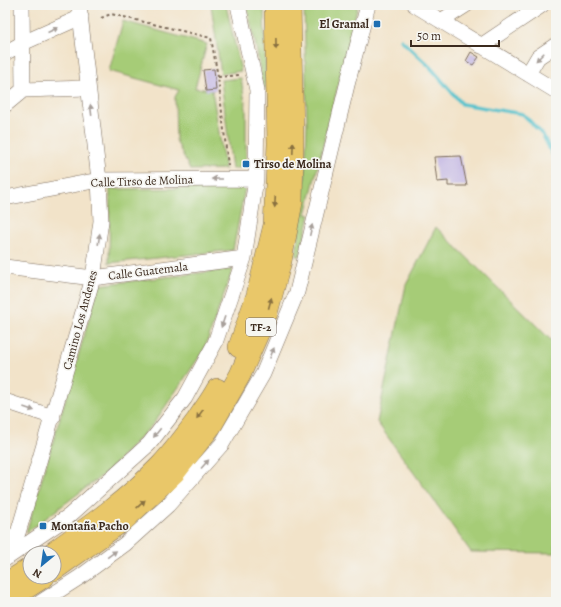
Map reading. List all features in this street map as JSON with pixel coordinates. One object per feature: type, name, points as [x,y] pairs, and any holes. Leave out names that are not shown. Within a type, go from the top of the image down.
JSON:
[{"type":"highway","name":"TF-2","points":[[62,546],[129,496],[162,464],[188,432],[212,397],[239,347],[257,294],[274,225],[278,144],[275,5]]},
{"type":"highway","name":"TF-2","points":[[62,564],[124,520],[175,472],[211,426],[240,375],[267,313],[282,261],[292,202],[293,137],[290,5]]},
{"type":"highway","points":[[5,584],[22,573]]},
{"type":"highway","points":[[5,602],[32,585]]},
{"type":"street","points":[[22,5],[23,90]]},
{"type":"street","points":[[5,559],[69,516],[149,444],[185,398],[215,343],[244,258],[256,179],[257,90],[238,5]]},
{"type":"street","points":[[41,602],[125,544],[168,505],[222,444],[263,374],[296,292],[368,5]]},
{"type":"street","points":[[415,5],[556,91]]},
{"type":"street","points":[[442,21],[466,5]]},
{"type":"street","points":[[480,46],[542,5]]},
{"type":"street","points":[[5,53],[80,11]]},
{"type":"street","name":"Camino Los Andenes","points":[[5,543],[18,533],[93,278],[101,221],[99,180],[80,11]]},
{"type":"street","points":[[528,74],[538,57],[556,45]]},
{"type":"street","points":[[5,104],[23,90],[88,88]]},
{"type":"street","name":"Calle Tirso de Molina","points":[[5,198],[99,180],[256,179]]},
{"type":"street","name":"Calle Guatemala","points":[[5,267],[93,278],[244,258]]},
{"type":"street","points":[[5,401],[53,417]]},
{"type":"street","points":[[56,602],[80,576]]},
{"type":"path","points":[[101,18],[111,14],[211,38],[218,77],[230,179]]},
{"type":"path","points":[[218,77],[253,73]]},
{"type":"path","points":[[554,488],[554,543],[556,553]]},
{"type":"green space","points":[[211,5],[226,5],[241,71],[221,74]]},
{"type":"green space","points":[[246,5],[264,5],[266,84],[263,93],[252,27]]},
{"type":"green space","points":[[304,5],[358,5],[306,214],[310,215],[300,256],[296,256],[305,178],[307,124]]},
{"type":"green space","points":[[123,21],[207,44],[195,88],[212,90],[225,169],[190,170],[176,140],[175,97],[179,90],[109,71]]},
{"type":"green space","points":[[241,78],[246,109],[246,164],[243,167],[232,169],[221,80]]},
{"type":"green space","points":[[245,188],[233,250],[109,263],[110,189]]},
{"type":"green space","points":[[436,227],[556,345],[556,553],[471,552],[377,422],[406,285]]},
{"type":"green space","points":[[233,269],[204,350],[154,423],[107,472],[26,533],[99,285]]},
{"type":"building","points":[[471,52],[479,57],[473,65],[466,61]]},
{"type":"building","points":[[214,69],[216,90],[206,91],[203,70]]},
{"type":"building","points":[[461,156],[467,186],[448,186],[448,181],[437,182],[434,157]]},
{"type":"waterway","points":[[401,40],[430,67],[462,104],[523,114],[543,135],[556,162]]},
{"type":"place","name":"El Gramal","points":[[377,24]]},
{"type":"place","name":"Tirso de Molina","points":[[246,164]]},
{"type":"place","name":"Montaña Pacho","points":[[43,526]]}]
